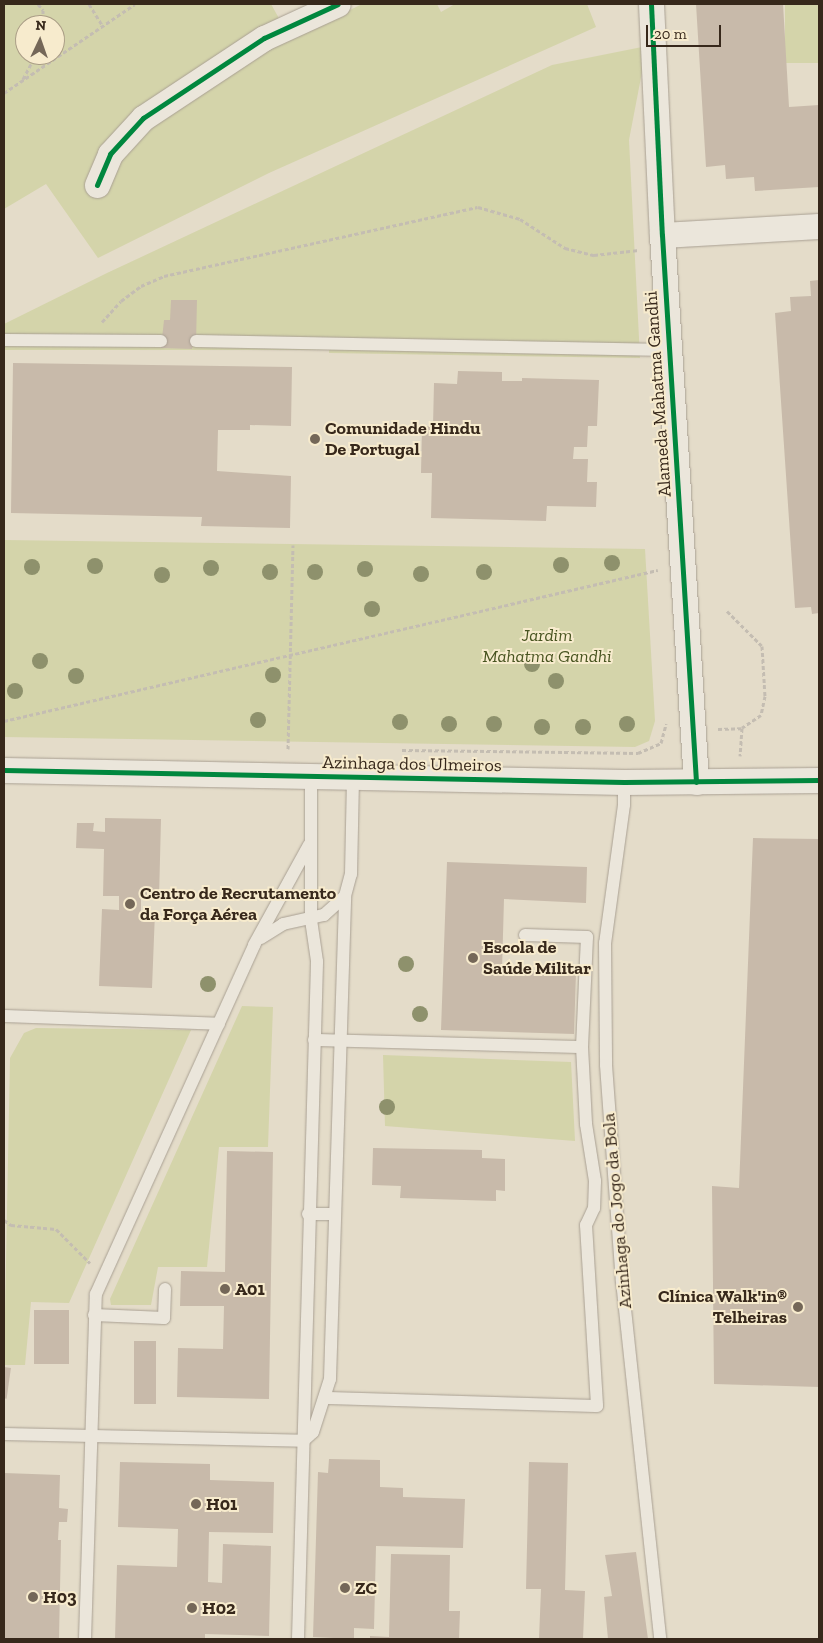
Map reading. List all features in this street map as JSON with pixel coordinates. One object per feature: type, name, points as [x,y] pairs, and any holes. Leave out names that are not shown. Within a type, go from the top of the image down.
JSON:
[{"type":"street","points":[[97,185],[110,154],[143,118],[264,38],[338,4]]},
{"type":"street","name":"Alameda Mahatma Gandhi","points":[[651,4],[668,350],[696,782]]},
{"type":"street","points":[[662,242],[819,226]]},
{"type":"street","name":"Azinhaga dos Ulmeiros","points":[[4,770],[624,782],[819,780]]},
{"type":"lane","points":[[4,340],[161,341]]},
{"type":"lane","points":[[196,341],[668,350]]},
{"type":"lane","points":[[298,1639],[308,1214],[317,960],[311,920],[309,844],[311,776]]},
{"type":"lane","points":[[4,1434],[303,1441],[312,1432],[326,1398],[330,1378],[345,896],[351,874],[353,777]]},
{"type":"lane","name":"Azinhaga do Jogo da Bola","points":[[624,782],[624,805],[605,942],[606,1065],[622,1281],[660,1639]]},
{"type":"lane","points":[[85,1639],[94,1315],[100,1280],[254,946],[309,844]]},
{"type":"lane","points":[[254,946],[269,931],[283,924],[311,920],[324,915],[345,896]]},
{"type":"lane","points":[[326,1398],[597,1406],[586,1224],[594,1208],[595,1181],[586,1124],[582,1047],[587,937],[525,934]]},
{"type":"lane","points":[[4,1016],[219,1024]]},
{"type":"lane","points":[[314,1040],[582,1047]]},
{"type":"lane","points":[[308,1214],[335,1214]]},
{"type":"lane","points":[[94,1315],[164,1318],[165,1289]]},
{"type":"path","points":[[38,4],[43,10],[43,15]]},
{"type":"path","points":[[89,4],[102,26]]},
{"type":"path","points":[[4,93],[135,4]]},
{"type":"path","points":[[22,80],[30,65]]},
{"type":"path","points":[[91,341],[104,319],[121,301],[141,286],[164,276],[478,207],[520,219],[565,248],[594,255],[662,242]]},
{"type":"path","points":[[288,749],[293,545]]},
{"type":"path","points":[[658,562],[659,580]]},
{"type":"path","points":[[4,721],[658,570]]},
{"type":"path","points":[[727,611],[762,646],[765,696],[761,715],[742,728]]},
{"type":"path","points":[[399,750],[638,753],[662,743],[666,722]]},
{"type":"path","points":[[278,749],[297,749]]},
{"type":"path","points":[[4,1220],[11,1225],[56,1229],[92,1264],[88,1272]]},
{"type":"green space","points":[[4,4],[271,4],[291,40],[362,4],[437,4],[441,12],[455,4],[587,4],[596,27],[269,173],[98,258],[46,184],[4,209]]},
{"type":"green space","points":[[785,4],[819,4],[819,63],[785,63]]},
{"type":"green space","points":[[647,46],[629,140],[640,358],[329,353],[329,350],[4,350],[4,324],[107,273],[552,65]]},
{"type":"green space","name":"Jardim Mahatma Gandhi","points":[[4,540],[645,549],[655,721],[649,741],[635,747],[4,737]]},
{"type":"green space","points":[[242,1006],[273,1007],[268,1147],[219,1147],[207,1267],[158,1267],[151,1305],[111,1305],[110,1299]]},
{"type":"green space","points":[[36,1028],[191,1030],[69,1303],[31,1302],[25,1365],[4,1365],[10,1058],[24,1033]]},
{"type":"green space","points":[[383,1055],[571,1062],[575,1141],[385,1126]]},
{"type":"building","points":[[696,4],[783,4],[789,107],[819,105],[819,187],[755,191],[754,177],[726,179],[725,165],[706,167]]},
{"type":"building","points":[[819,280],[819,613],[812,614],[811,607],[795,608],[775,313],[791,311],[790,297],[811,296],[810,281]]},
{"type":"building","points":[[171,300],[197,300],[196,344],[193,344],[192,349],[161,348],[164,320],[170,320]]},
{"type":"building","points":[[13,363],[292,367],[291,426],[250,425],[250,430],[218,430],[217,471],[291,476],[290,528],[201,526],[202,517],[11,513]]},
{"type":"building","points":[[458,371],[502,372],[502,381],[522,381],[522,378],[599,380],[597,426],[588,426],[587,447],[574,447],[573,459],[588,459],[587,482],[597,482],[596,507],[547,506],[546,521],[431,518],[432,473],[421,473],[422,426],[433,426],[434,383],[457,384]]},
{"type":"building","name":"Centro de Recrutamento da Força Aérea","points":[[105,818],[161,819],[159,899],[141,899],[141,912],[155,912],[152,988],[99,986],[102,909],[119,910],[119,896],[103,896],[104,849],[76,848],[77,823],[94,823],[93,831],[105,832]]},
{"type":"building","points":[[753,838],[819,839],[819,1387],[714,1384],[712,1186],[739,1188]]},
{"type":"building","name":"Escola de Saúde Militar","points":[[447,862],[587,867],[586,903],[504,899],[502,970],[576,972],[574,1034],[441,1030]]},
{"type":"building","points":[[373,1148],[482,1150],[482,1158],[505,1159],[505,1191],[496,1190],[496,1201],[400,1198],[401,1186],[372,1185]]},
{"type":"building","name":"A01","points":[[227,1151],[273,1152],[269,1399],[177,1397],[178,1348],[223,1349],[224,1306],[180,1306],[181,1271],[225,1272]]},
{"type":"building","points":[[34,1310],[69,1310],[69,1364],[34,1364]]},
{"type":"building","points":[[134,1341],[156,1341],[156,1404],[134,1404]]},
{"type":"building","points":[[4,1367],[11,1368],[7,1399],[4,1398]]},
{"type":"building","name":"ZC","points":[[329,1459],[380,1460],[380,1487],[403,1488],[403,1497],[465,1499],[463,1548],[376,1546],[374,1629],[354,1628],[354,1639],[313,1637],[318,1472],[328,1473]]},
{"type":"building","points":[[120,1462],[210,1464],[210,1480],[274,1482],[273,1533],[209,1532],[208,1582],[222,1583],[223,1544],[271,1546],[269,1636],[205,1634],[205,1639],[115,1639],[117,1565],[177,1567],[178,1529],[118,1527]]},
{"type":"building","points":[[529,1462],[568,1463],[565,1590],[585,1591],[583,1639],[539,1639],[541,1589],[526,1589]]},
{"type":"building","name":"H03","points":[[4,1473],[60,1475],[59,1508],[68,1509],[67,1522],[59,1522],[58,1540],[61,1540],[59,1639],[4,1639]]},
{"type":"building","points":[[636,1552],[648,1639],[608,1639],[604,1597],[612,1596],[605,1555]]},
{"type":"building","points":[[391,1554],[450,1555],[449,1611],[460,1611],[459,1639],[370,1639],[370,1636],[389,1637]]},
{"type":"cycle path","points":[[97,185],[110,154],[143,118],[264,38],[338,4]]},
{"type":"cycle path","points":[[651,4],[662,235],[696,782]]},
{"type":"cycle path","points":[[4,770],[624,782],[819,780]]},
{"type":"place","name":"Comunidade Hindu De Portugal","points":[[315,439]]},
{"type":"place","name":"Centro de Recrutamento da Força Aérea","points":[[130,904]]},
{"type":"place","name":"Escola de Saúde Militar","points":[[473,958]]},
{"type":"place","name":"A01","points":[[225,1289]]},
{"type":"place","name":"Clínica Walk'in® Telheiras","points":[[798,1307]]},
{"type":"place","name":"H01","points":[[196,1504]]},
{"type":"place","name":"ZC","points":[[345,1588]]},
{"type":"place","name":"H03","points":[[33,1597]]},
{"type":"place","name":"H02","points":[[192,1608]]}]
